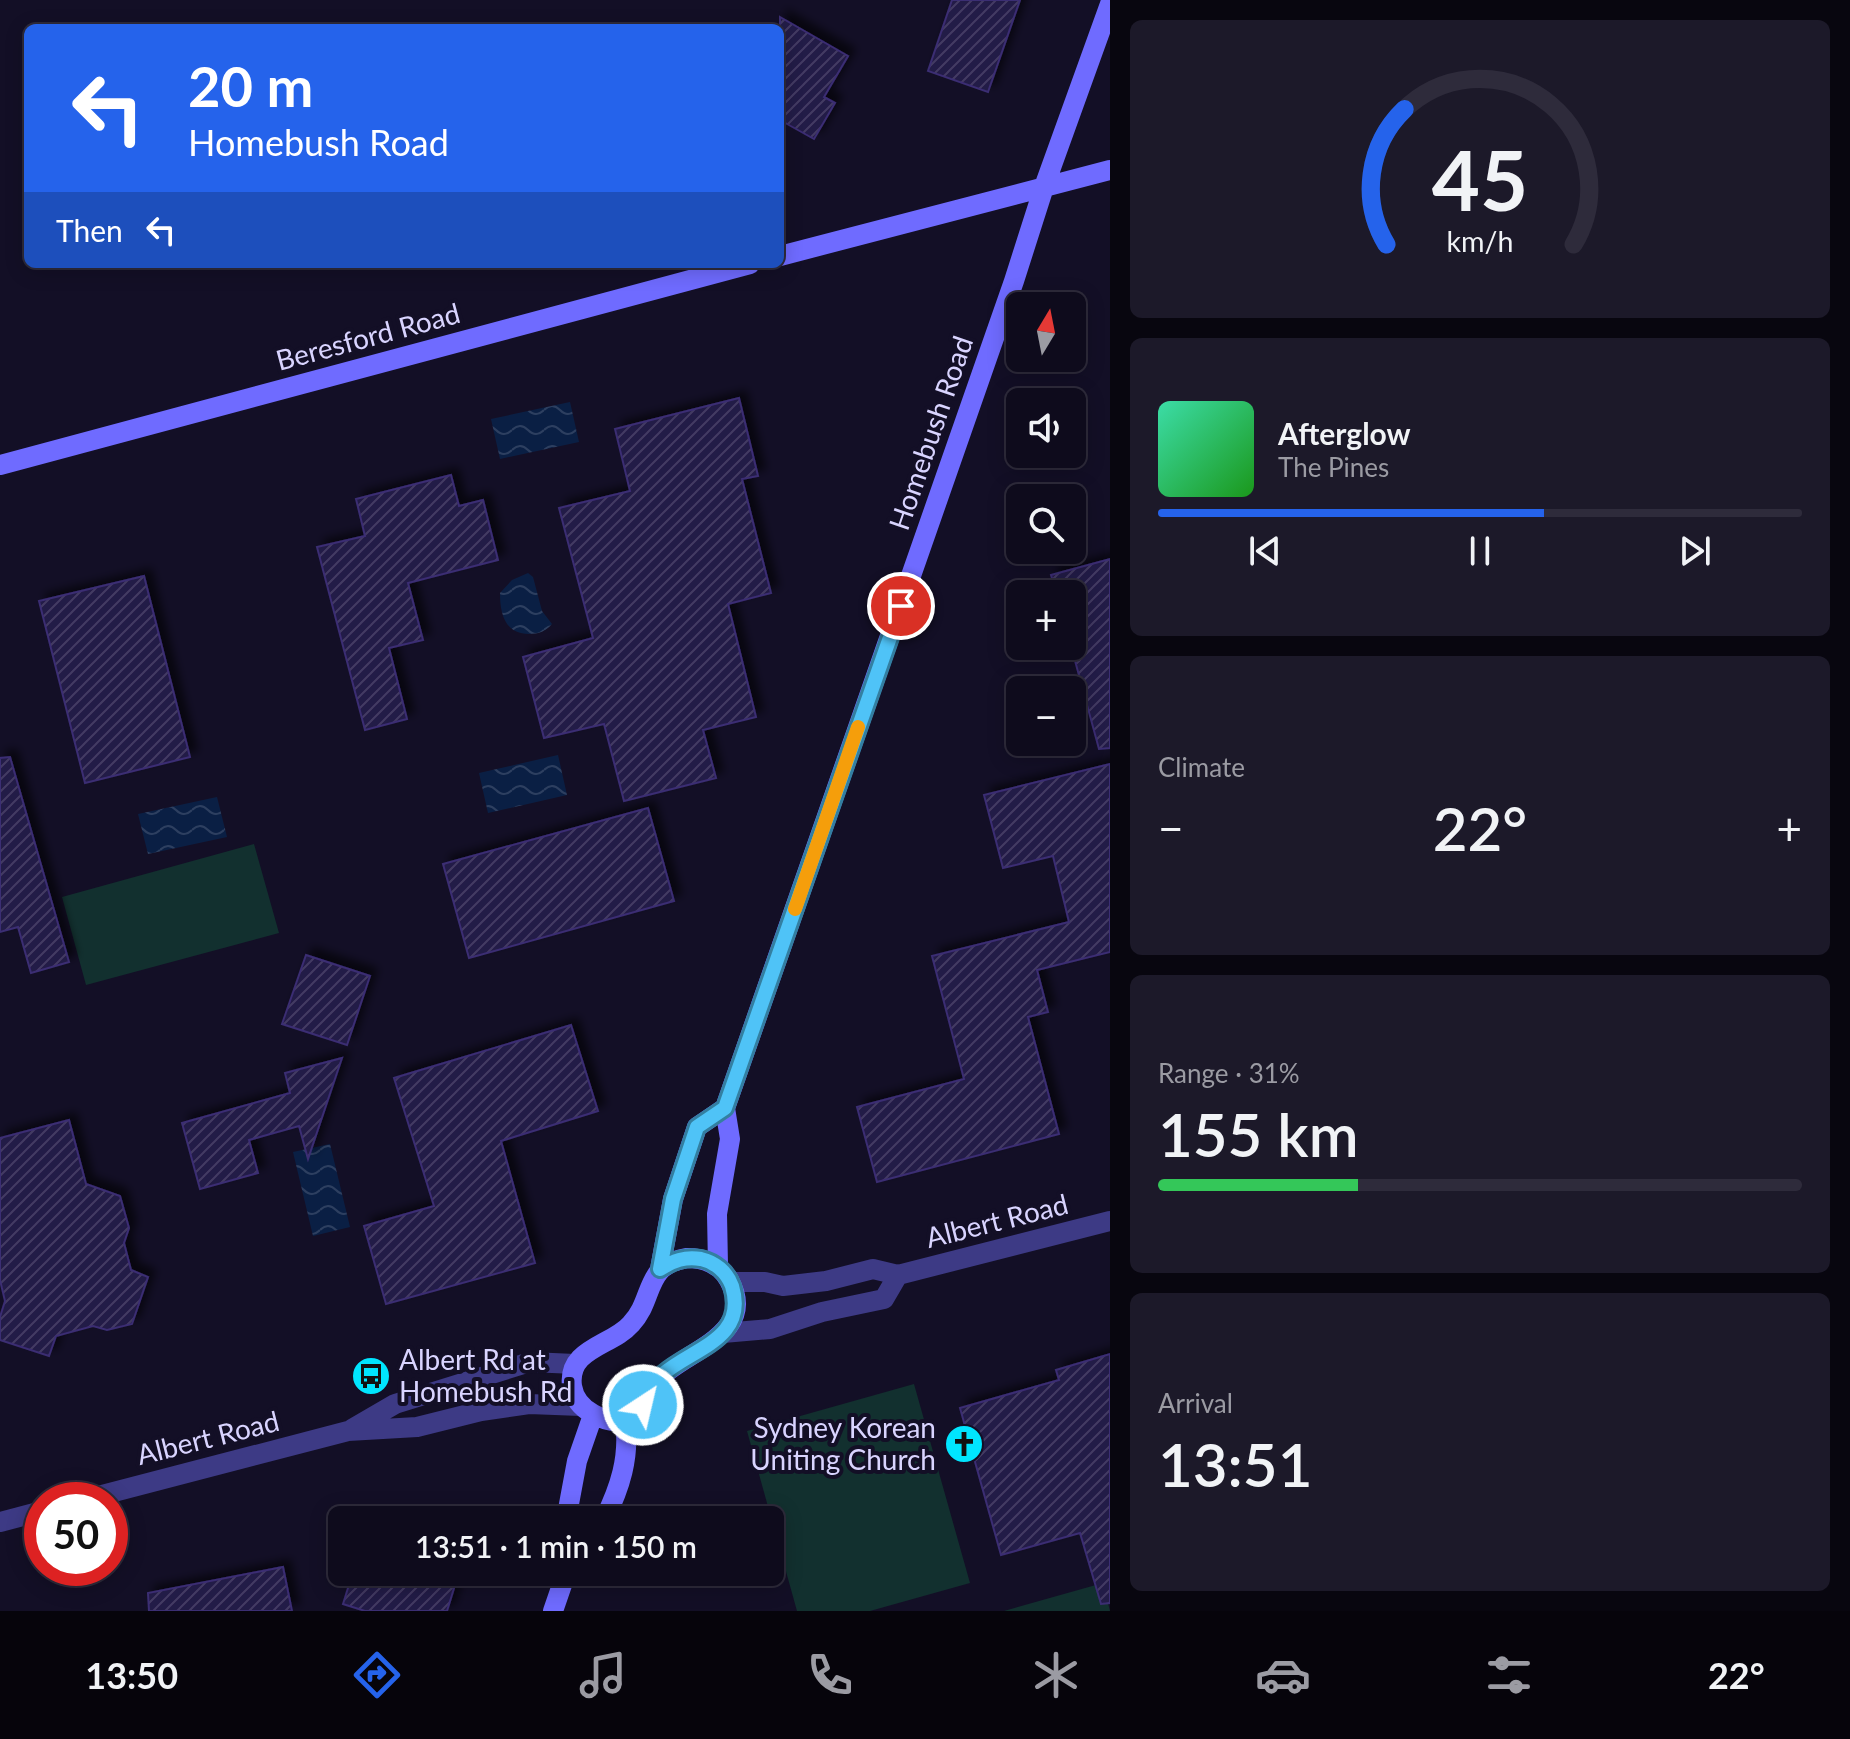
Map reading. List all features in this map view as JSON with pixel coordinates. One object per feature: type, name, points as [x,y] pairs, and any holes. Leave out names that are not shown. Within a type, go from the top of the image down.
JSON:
[{"type":"main road","name":"Homebush Road","points":[[723,1333],[735,1310],[724,1274],[717,1214],[730,1139],[725,1108],[1110,4]]},
{"type":"main road","points":[[784,255],[1110,170]]},
{"type":"main road","name":"Beresford Road","points":[[0,465],[735,268]]},
{"type":"main road","points":[[660,1269],[673,1199],[697,1127],[725,1108]]},
{"type":"main road","points":[[723,1333],[702,1352],[662,1375],[637,1414],[625,1422],[609,1421],[587,1410],[575,1399],[572,1385],[575,1364],[584,1353],[620,1335],[632,1324],[641,1310],[653,1277],[660,1269],[687,1258],[704,1259],[724,1274]]},
{"type":"main road","points":[[569,1506],[587,1410]]},
{"type":"main road","points":[[610,1506],[623,1472],[628,1445],[625,1422]]},
{"type":"main road","points":[[553,1611],[562,1586]]},
{"type":"street","name":"Albert Road","points":[[724,1274],[783,1286],[826,1281],[873,1269],[898,1275],[1110,1221]]},
{"type":"street","name":"Albert Road","points":[[723,1333],[770,1329],[822,1312],[884,1299],[898,1275]]},
{"type":"street","name":"Albert Road","points":[[348,1431],[395,1404],[530,1362],[575,1364]]},
{"type":"street","name":"Albert Road","points":[[128,1488],[348,1431],[417,1427],[481,1411],[529,1404],[587,1410]]},
{"type":"street","points":[[0,1522],[24,1516]]},
{"type":"green space","points":[[254,844],[279,933],[86,985],[62,897]]},
{"type":"green space","points":[[914,1384],[970,1583],[870,1611],[797,1611],[784,1564],[784,1506],[768,1506],[747,1431]]},
{"type":"green space","points":[[1103,1583],[1110,1611],[1004,1611]]},
{"type":"water","points":[[570,402],[579,442],[500,459],[491,419]]},
{"type":"water","points":[[528,573],[533,577],[542,611],[552,624],[542,632],[533,634],[514,631],[509,627],[500,601],[500,593],[512,580]]},
{"type":"water","points":[[558,755],[567,795],[488,813],[479,773]]},
{"type":"water","points":[[217,797],[227,837],[148,854],[138,814]]},
{"type":"water","points":[[330,1144],[350,1227],[313,1236],[293,1152]]},
{"type":"building","points":[[952,0],[1020,0],[988,92],[928,71]]},
{"type":"building","points":[[780,17],[848,56],[824,97],[835,103],[814,139],[784,122],[784,24],[780,24]]},
{"type":"building","points":[[739,398],[758,476],[742,479],[771,593],[728,604],[756,717],[703,730],[716,778],[624,801],[604,724],[544,738],[523,657],[593,638],[559,508],[630,491],[615,429]]},
{"type":"building","points":[[451,475],[459,506],[483,500],[498,560],[408,583],[423,640],[389,648],[407,719],[365,730],[317,547],[365,536],[356,499]]},
{"type":"building","points":[[1110,559],[1110,748],[1099,749],[1086,701],[1086,676],[1079,676],[1075,660],[1086,660],[1086,580],[1053,580],[1051,575]]},
{"type":"building","points":[[144,576],[190,757],[85,783],[39,601]]},
{"type":"building","points":[[10,757],[69,962],[31,973],[18,927],[0,932],[0,758]]},
{"type":"building","points":[[1110,764],[1110,952],[1037,970],[1048,1012],[1028,1017],[1059,1134],[877,1182],[857,1107],[964,1079],[932,956],[1069,922],[1053,856],[1003,868],[984,795]]},
{"type":"building","points":[[648,808],[674,901],[469,958],[443,864]]},
{"type":"building","points":[[306,955],[370,976],[347,1045],[282,1024]]},
{"type":"building","points":[[571,1025],[598,1111],[501,1141],[535,1263],[386,1304],[364,1226],[434,1206],[394,1078]]},
{"type":"building","points":[[342,1058],[308,1159],[299,1126],[249,1140],[258,1173],[200,1189],[182,1123],[290,1093],[285,1073]]},
{"type":"building","points":[[69,1120],[86,1184],[120,1196],[129,1228],[124,1243],[131,1270],[148,1277],[132,1324],[107,1330],[93,1326],[56,1336],[49,1356],[0,1340],[0,1317],[5,1301],[0,1280],[0,1138]]},
{"type":"building","points":[[1110,1354],[1110,1603],[1101,1604],[1080,1533],[1001,1555],[960,1408],[1059,1380],[1056,1370]]},
{"type":"building","points":[[283,1567],[292,1611],[149,1611],[148,1593]]},
{"type":"building","points":[[349,1586],[455,1586],[447,1611],[365,1611],[343,1604]]},
{"type":"slow traffic","points":[[795,909],[858,727]]},
{"type":"place","name":"Albert Rd at Homebush Rd","points":[[371,1376]]},
{"type":"place","name":"Sydney Korean Uniting Church","points":[[964,1444]]},
{"type":"route","points":[[643,1405],[662,1375],[702,1352],[720,1336],[735,1310],[731,1282],[711,1262],[695,1258],[678,1259],[660,1269],[673,1199],[697,1127],[725,1108],[901,606]]}]
